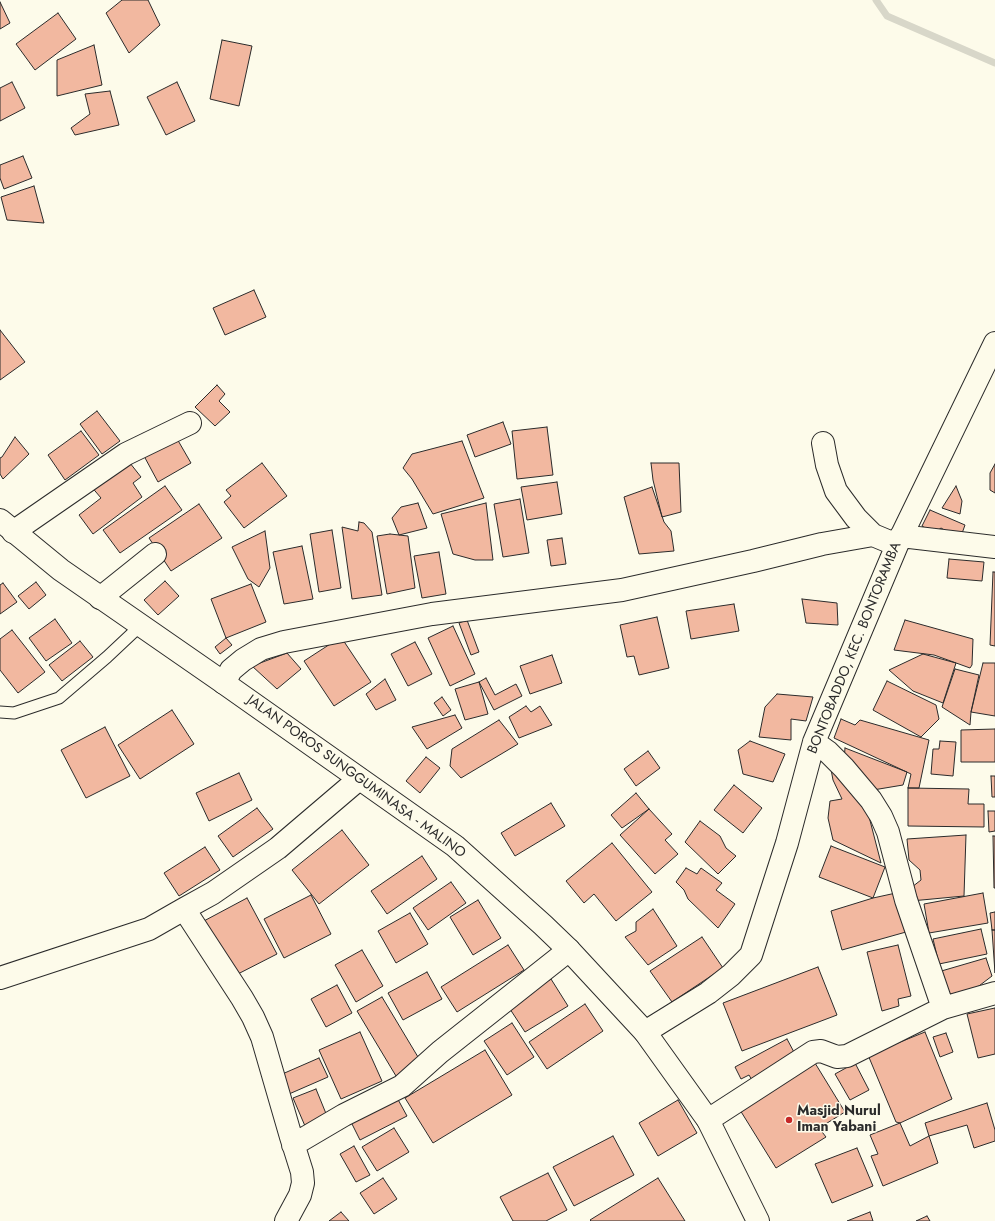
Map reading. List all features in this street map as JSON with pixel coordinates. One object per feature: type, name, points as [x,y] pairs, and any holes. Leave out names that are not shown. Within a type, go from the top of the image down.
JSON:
[{"type":"street","name":"BONTOBADDO, KEC. BONTORAMBA","points":[[645,1032],[708,993],[731,976],[751,955],[787,843],[821,747],[899,541],[995,343]]},
{"type":"street","points":[[7,526],[126,454],[190,423]]},
{"type":"street","points":[[823,443],[827,465],[836,491],[856,518],[873,535]]},
{"type":"street","name":"JALAN POROS SUNGGUMINASA - MALINO","points":[[7,526],[61,570],[100,598],[224,683],[455,846],[543,925],[569,950],[645,1032],[708,1120],[758,1221]]},
{"type":"street","points":[[224,683],[231,670],[243,660],[261,649],[284,642],[432,614],[622,590],[822,544],[873,535],[899,541],[995,547]]},
{"type":"street","points":[[100,598],[155,554]]},
{"type":"street","points":[[821,747],[844,768],[871,800],[881,816],[886,827],[906,900],[942,1008]]},
{"type":"street","points":[[0,978],[149,929],[213,893],[278,848],[359,779]]},
{"type":"street","points":[[184,909],[242,998],[253,1017],[264,1043],[302,1172],[303,1183],[300,1195],[286,1221]]},
{"type":"street","points":[[293,1145],[344,1115],[402,1086],[440,1052],[569,950]]},
{"type":"street","points":[[708,1120],[813,1052],[821,1051],[838,1056],[847,1056],[942,1008],[995,993]]},
{"type":"lane","points":[[0,712],[14,713],[59,698],[108,657],[140,626]]},
{"type":"building","points":[[122,0],[148,0],[160,25],[129,53],[106,13]]},
{"type":"building","points":[[0,2],[10,23],[0,29]]},
{"type":"building","points":[[58,13],[76,39],[35,70],[16,44]]},
{"type":"building","points":[[222,40],[252,46],[239,106],[210,99]]},
{"type":"building","points":[[94,45],[102,85],[57,96],[57,60]]},
{"type":"building","points":[[12,82],[25,108],[0,121],[0,88]]},
{"type":"building","points":[[177,82],[195,121],[166,135],[147,97]]},
{"type":"building","points":[[110,91],[119,125],[75,135],[71,128],[90,114],[85,94]]},
{"type":"building","points":[[23,156],[32,178],[4,189],[0,178],[0,165]]},
{"type":"building","points":[[34,186],[44,223],[7,220],[1,197]]},
{"type":"building","points":[[254,290],[266,317],[225,335],[213,308]]},
{"type":"building","points":[[0,330],[25,362],[0,380]]},
{"type":"building","points":[[217,385],[225,394],[219,401],[230,412],[215,426],[195,407]]},
{"type":"building","points":[[97,411],[120,441],[102,454],[80,424]]},
{"type":"building","points":[[503,422],[511,444],[475,457],[467,435]]},
{"type":"building","points":[[547,427],[553,475],[517,479],[512,431]]},
{"type":"building","points":[[81,431],[99,455],[65,480],[48,455]]},
{"type":"building","points":[[15,437],[29,454],[3,479],[0,474],[0,458]]},
{"type":"building","points":[[176,437],[191,463],[158,482],[144,456]]},
{"type":"building","points":[[462,441],[484,498],[433,514],[412,479],[403,468],[412,454]]},
{"type":"building","points":[[126,458],[141,477],[133,483],[142,497],[93,534],[79,515],[101,498],[90,485]]},
{"type":"building","points":[[262,463],[287,496],[244,528],[224,502],[231,496],[226,490]]},
{"type":"building","points":[[651,463],[679,463],[681,512],[662,517],[653,480]]},
{"type":"building","points":[[995,464],[995,493],[990,490],[990,473]]},
{"type":"building","points":[[557,482],[562,514],[527,520],[521,487]]},
{"type":"building","points":[[165,486],[182,510],[120,553],[103,530]]},
{"type":"building","points":[[956,486],[962,501],[960,514],[942,508]]},
{"type":"building","points":[[652,487],[664,522],[671,531],[674,551],[639,554],[624,497]]},
{"type":"building","points":[[520,499],[529,553],[503,557],[494,504]]},
{"type":"building","points":[[418,503],[427,528],[399,535],[392,518],[401,507]]},
{"type":"building","points":[[486,503],[493,560],[475,560],[453,554],[441,514]]},
{"type":"building","points":[[199,504],[222,538],[171,571],[149,538]]},
{"type":"building","points":[[930,510],[965,525],[960,539],[941,528],[934,533],[922,526]]},
{"type":"building","points":[[359,522],[364,523],[372,532],[382,595],[352,599],[342,527],[358,531]]},
{"type":"building","points":[[332,530],[341,588],[319,592],[310,534]]},
{"type":"building","points":[[265,531],[270,568],[259,587],[248,579],[232,547]]},
{"type":"building","points":[[390,534],[408,536],[415,588],[387,594],[377,536]]},
{"type":"building","points":[[562,538],[566,564],[551,566],[547,540]]},
{"type":"building","points":[[302,546],[313,599],[284,604],[273,552]]},
{"type":"building","points":[[439,552],[446,594],[422,598],[414,556]]},
{"type":"building","points":[[949,559],[984,562],[982,581],[947,578]]},
{"type":"building","points":[[993,572],[995,572],[995,646],[990,645]]},
{"type":"building","points":[[165,581],[179,596],[158,615],[144,600]]},
{"type":"building","points":[[36,582],[46,595],[29,609],[18,596]]},
{"type":"building","points":[[3,583],[17,602],[0,614],[0,585]]},
{"type":"building","points":[[251,584],[266,622],[226,638],[211,599]]},
{"type":"building","points":[[802,599],[837,603],[838,625],[806,623]]},
{"type":"building","points":[[734,604],[739,631],[691,639],[686,611]]},
{"type":"building","points":[[657,617],[669,668],[639,675],[634,656],[627,657],[620,625]]},
{"type":"building","points":[[55,619],[72,643],[46,661],[29,638]]},
{"type":"building","points":[[467,620],[479,652],[471,655],[459,623]]},
{"type":"building","points":[[905,620],[973,639],[972,665],[970,668],[934,655],[894,650]]},
{"type":"building","points":[[453,626],[475,674],[450,686],[428,638]]},
{"type":"building","points":[[12,630],[45,672],[18,693],[0,670],[0,639]]},
{"type":"building","points":[[341,637],[371,682],[334,706],[304,661]]},
{"type":"building","points":[[226,638],[232,645],[220,654],[215,647]]},
{"type":"building","points":[[80,641],[93,657],[62,681],[49,665]]},
{"type":"building","points":[[415,642],[432,674],[408,686],[391,654]]},
{"type":"building","points":[[287,653],[301,669],[277,689],[252,666]]},
{"type":"building","points":[[923,654],[956,663],[943,703],[913,691],[889,670]]},
{"type":"building","points":[[552,655],[562,683],[530,694],[520,666]]},
{"type":"building","points":[[983,663],[995,663],[995,716],[971,712]]},
{"type":"building","points":[[955,669],[979,675],[971,712],[970,725],[942,707]]},
{"type":"building","points":[[486,678],[495,695],[516,684],[522,696],[494,710],[479,682]]},
{"type":"building","points":[[385,679],[396,700],[376,710],[366,694]]},
{"type":"building","points":[[887,681],[936,705],[939,719],[921,737],[873,710]]},
{"type":"building","points":[[479,682],[488,714],[465,720],[455,689]]},
{"type":"building","points":[[777,694],[813,697],[806,721],[791,719],[791,740],[759,737],[765,707]]},
{"type":"building","points":[[442,697],[451,710],[443,716],[434,703]]},
{"type":"building","points":[[526,706],[531,712],[540,706],[552,725],[519,738],[509,717]]},
{"type":"building","points":[[172,710],[194,744],[140,779],[118,745]]},
{"type":"building","points":[[455,715],[462,728],[427,749],[412,727]]},
{"type":"building","points":[[841,719],[855,725],[860,720],[929,740],[919,788],[908,788],[911,774],[834,738]]},
{"type":"building","points":[[499,720],[518,744],[461,778],[450,766],[452,749]]},
{"type":"building","points":[[105,727],[130,776],[86,798],[61,750]]},
{"type":"building","points":[[995,729],[995,762],[961,762],[961,730]]},
{"type":"building","points":[[750,741],[785,754],[773,782],[743,774],[738,750]]},
{"type":"building","points":[[940,741],[956,742],[953,776],[931,774],[933,749],[939,749]]},
{"type":"building","points":[[845,748],[907,772],[903,785],[867,791],[844,761]]},
{"type":"building","points":[[648,751],[660,768],[636,786],[624,769]]},
{"type":"building","points":[[426,757],[440,768],[420,793],[406,781]]},
{"type":"building","points":[[830,764],[866,805],[881,863],[833,840],[828,818],[830,801],[842,799],[833,780]]},
{"type":"building","points":[[239,773],[252,800],[209,821],[196,793]]},
{"type":"building","points":[[991,776],[995,776],[995,797],[992,797]]},
{"type":"building","points":[[734,785],[762,808],[743,833],[714,810]]},
{"type":"building","points":[[908,788],[969,789],[968,804],[984,804],[984,827],[908,826]]},
{"type":"building","points":[[636,793],[649,809],[622,828],[611,815]]},
{"type":"building","points":[[551,803],[565,826],[515,856],[501,833]]},
{"type":"building","points":[[257,808],[273,829],[233,857],[218,836]]},
{"type":"building","points":[[649,809],[672,834],[665,840],[678,854],[655,874],[620,835]]},
{"type":"building","points":[[988,811],[995,811],[995,831],[989,832]]},
{"type":"building","points":[[700,821],[720,836],[726,848],[736,856],[718,874],[685,842]]},
{"type":"building","points":[[342,830],[369,865],[319,904],[292,870]]},
{"type":"building","points":[[966,835],[964,896],[911,901],[912,887],[921,880],[920,870],[909,860],[907,839]]},
{"type":"building","points":[[993,836],[995,836],[995,888],[994,888]]},
{"type":"building","points":[[612,843],[652,892],[616,921],[594,894],[584,903],[566,881]]},
{"type":"building","points":[[831,846],[885,867],[873,898],[819,877]]},
{"type":"building","points":[[205,847],[220,870],[179,896],[164,873]]},
{"type":"building","points":[[422,856],[437,879],[387,914],[371,891]]},
{"type":"building","points":[[686,868],[697,874],[701,868],[722,883],[716,890],[735,904],[718,928],[688,899],[684,890],[676,882]]},
{"type":"building","points":[[451,882],[466,903],[428,930],[413,908]]},
{"type":"building","points":[[896,893],[906,932],[842,950],[831,911],[873,898]]},
{"type":"building","points":[[983,893],[988,923],[929,933],[924,904]]},
{"type":"building","points":[[311,895],[331,934],[284,958],[264,919]]},
{"type":"building","points":[[247,898],[277,954],[232,977],[202,922]]},
{"type":"building","points":[[478,900],[501,938],[473,955],[450,917]]},
{"type":"building","points":[[653,909],[677,946],[648,965],[625,937],[636,931],[636,922]]},
{"type":"building","points":[[995,912],[995,930],[992,930],[990,913]]},
{"type":"building","points":[[410,913],[428,944],[396,963],[378,931]]},
{"type":"building","points":[[981,929],[987,954],[939,964],[933,939]]},
{"type":"building","points":[[992,930],[995,930],[995,973]]},
{"type":"building","points":[[702,937],[723,968],[672,1002],[650,971]]},
{"type":"building","points":[[508,945],[524,970],[457,1012],[441,987]]},
{"type":"building","points":[[898,945],[911,996],[898,999],[899,1006],[882,1011],[867,952]]},
{"type":"building","points":[[362,950],[383,986],[356,1002],[335,965]]},
{"type":"building","points":[[986,958],[992,976],[971,992],[949,998],[938,972]]},
{"type":"building","points":[[818,967],[837,1015],[742,1051],[723,1003]]},
{"type":"building","points":[[427,972],[442,999],[403,1020],[388,993]]},
{"type":"building","points":[[551,979],[568,1006],[525,1032],[508,1006]]},
{"type":"building","points":[[337,985],[352,1013],[326,1027],[311,999]]},
{"type":"building","points":[[382,997],[421,1062],[396,1076],[357,1011]]},
{"type":"building","points":[[585,1004],[603,1031],[547,1069],[529,1042]]},
{"type":"building","points":[[995,1008],[995,1054],[978,1058],[967,1014]]},
{"type":"building","points":[[512,1023],[534,1057],[507,1075],[484,1041]]},
{"type":"building","points":[[360,1032],[382,1081],[341,1099],[319,1050]]},
{"type":"building","points":[[925,1032],[952,1099],[900,1123],[896,1122],[868,1055]]},
{"type":"building","points":[[946,1033],[953,1052],[940,1057],[933,1037]]},
{"type":"building","points":[[787,1039],[795,1054],[753,1082],[749,1075],[741,1079],[735,1067]]},
{"type":"building","points":[[485,1050],[512,1095],[433,1143],[405,1098]]},
{"type":"building","points":[[319,1058],[328,1077],[289,1094],[280,1075]]},
{"type":"building","name":"Masjid Nurul Iman Yabani","points":[[815,1063],[845,1112],[819,1128],[826,1137],[776,1168],[740,1110]]},
{"type":"building","points":[[855,1063],[869,1090],[850,1100],[835,1074]]},
{"type":"building","points":[[316,1089],[327,1116],[305,1126],[293,1098]]},
{"type":"building","points":[[395,1094],[407,1116],[360,1140],[349,1118]]},
{"type":"building","points":[[678,1100],[697,1133],[658,1156],[639,1123]]},
{"type":"building","points":[[987,1103],[995,1130],[995,1141],[974,1148],[967,1125],[929,1136],[925,1123]]},
{"type":"building","points":[[900,1123],[910,1146],[929,1136],[938,1163],[883,1186],[871,1156],[878,1154],[870,1135]]},
{"type":"building","points":[[394,1128],[409,1152],[377,1171],[362,1147]]},
{"type":"building","points":[[613,1136],[634,1175],[574,1206],[553,1167]]},
{"type":"building","points":[[354,1146],[370,1175],[356,1182],[340,1154]]},
{"type":"building","points":[[857,1148],[873,1186],[832,1203],[815,1164]]},
{"type":"building","points":[[548,1173],[567,1210],[546,1221],[513,1221],[500,1197]]},
{"type":"building","points":[[383,1178],[397,1199],[374,1214],[360,1193]]},
{"type":"building","points":[[658,1178],[685,1221],[590,1220]]},
{"type":"building","points":[[341,1212],[349,1221],[329,1221]]},
{"type":"building","points":[[870,1212],[873,1221],[847,1221]]},
{"type":"building","points":[[927,1216],[930,1221],[916,1221]]},
{"type":"waterway","points":[[876,0],[887,16],[995,63]]},
{"type":"place","name":"Masjid Nurul Iman Yabani","points":[[789,1120]]}]
